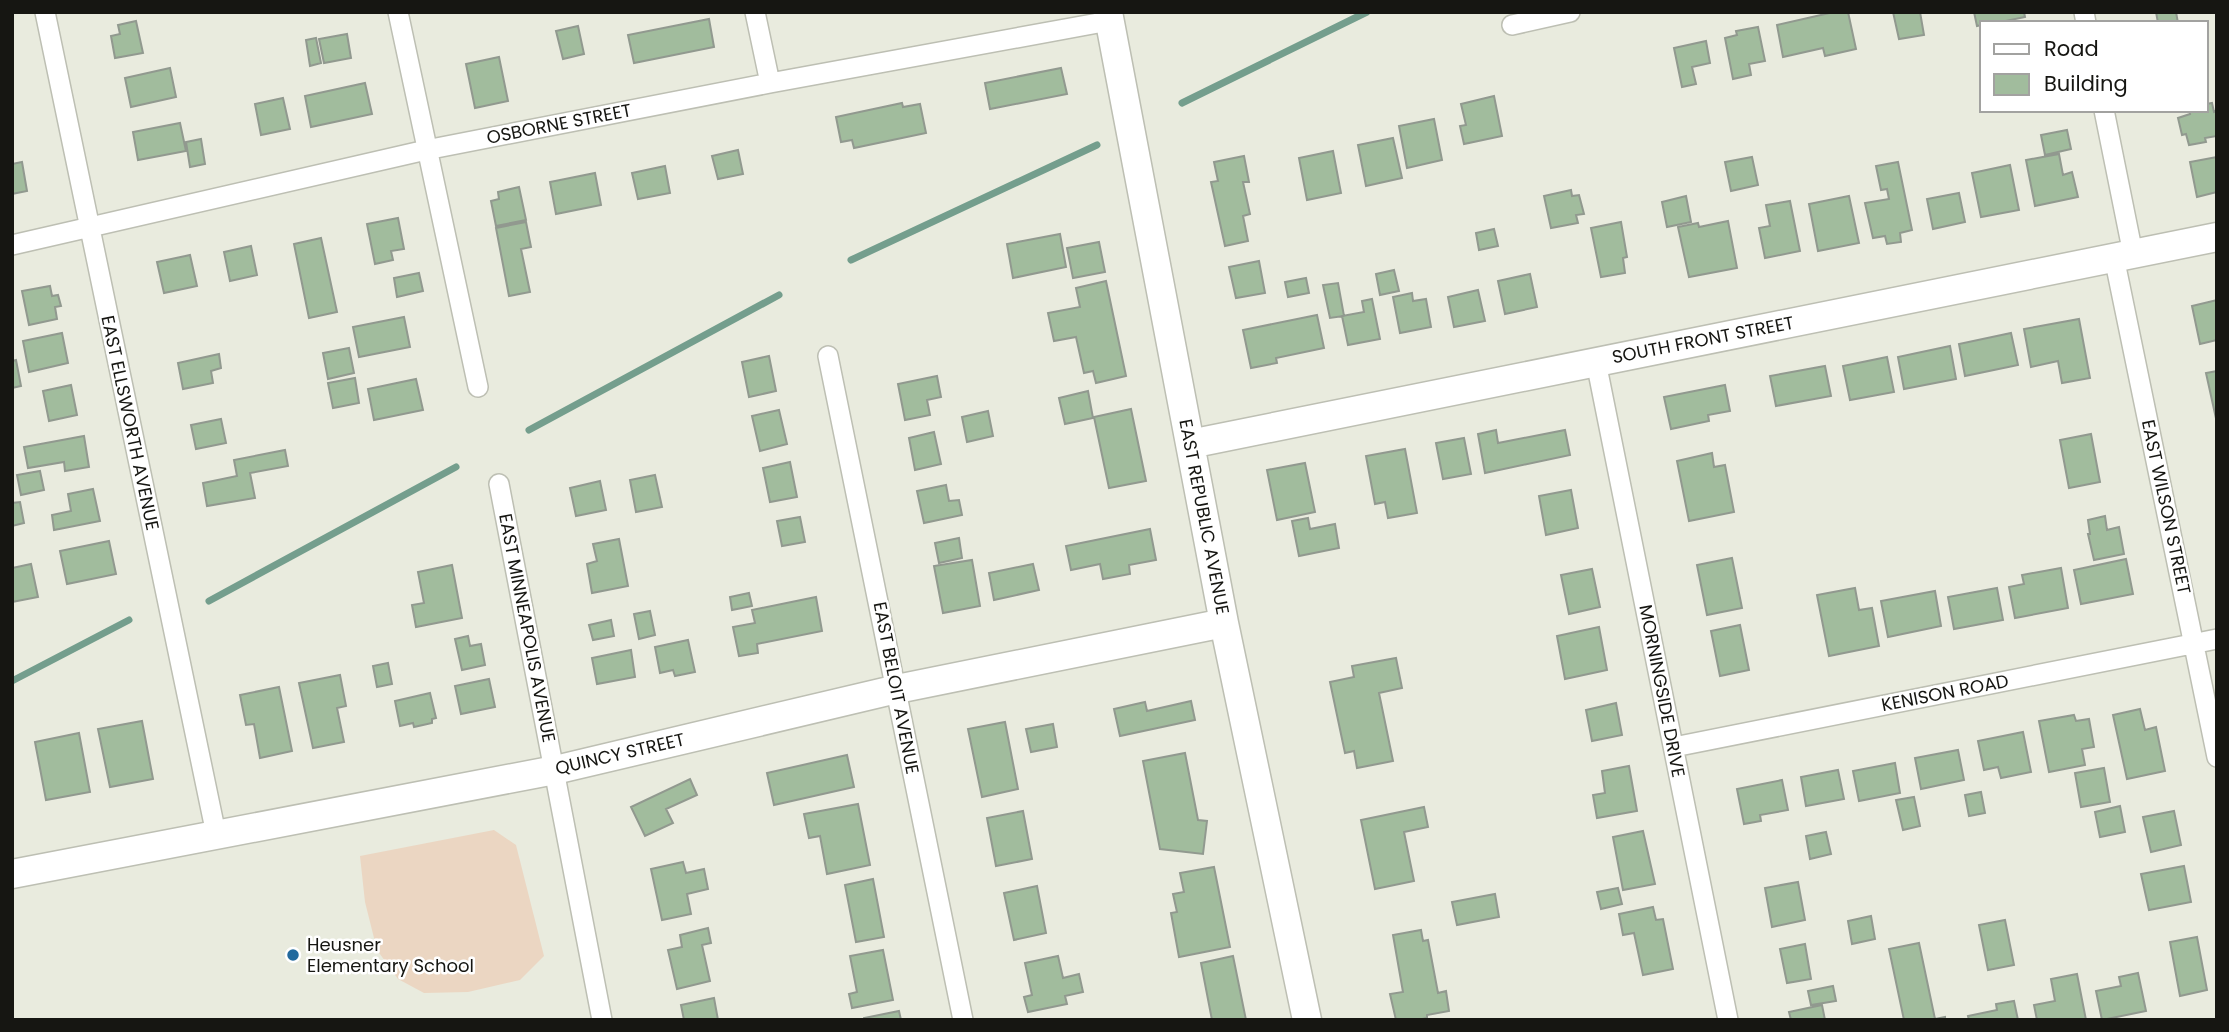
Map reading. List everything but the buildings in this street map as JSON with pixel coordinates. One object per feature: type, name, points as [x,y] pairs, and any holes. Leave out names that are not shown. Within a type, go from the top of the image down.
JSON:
[{"type":"street","name":"EAST ELLSWORTH AVENUE","points":[[45,12],[216,834]]},
{"type":"street","points":[[398,12],[478,387]]},
{"type":"street","points":[[755,12],[770,83]]},
{"type":"street","points":[[1511,25],[1570,12]]},
{"type":"street","name":"OSBORNE STREET","points":[[12,245],[426,150],[1108,16]]},
{"type":"street","name":"EAST REPUBLIC AVENUE","points":[[1108,16],[1224,623],[1307,1020]]},
{"type":"street","name":"EAST WILSON STREET","points":[[2104,112],[2123,256],[2217,758]]},
{"type":"street","name":"SOUTH FRONT STREET","points":[[1190,443],[2217,237]]},
{"type":"street","name":"EAST BELOIT AVENUE","points":[[828,356],[963,1020]]},
{"type":"street","name":"MORNINGSIDE DRIVE","points":[[1595,362],[1728,1020]]},
{"type":"street","name":"EAST MINNEAPOLIS AVENUE","points":[[499,484],[602,1020]]},
{"type":"street","name":"QUINCY STREET","points":[[12,874],[555,770],[897,688],[1224,623]]},
{"type":"street","name":"KENISON ROAD","points":[[1674,747],[2217,639]]},
{"type":"shaded area","points":[[494,830],[516,845],[544,956],[520,980],[468,992],[424,993],[398,979],[377,950],[365,902],[360,856]]},
{"type":"waterway","points":[[1182,103],[1367,12]]},
{"type":"waterway","points":[[851,260],[1097,145]]},
{"type":"waterway","points":[[529,430],[779,295]]},
{"type":"waterway","points":[[209,601],[456,467]]},
{"type":"waterway","points":[[12,681],[129,620]]},
{"type":"place","name":"Heusner Elementary School","points":[[293,955]]}]
